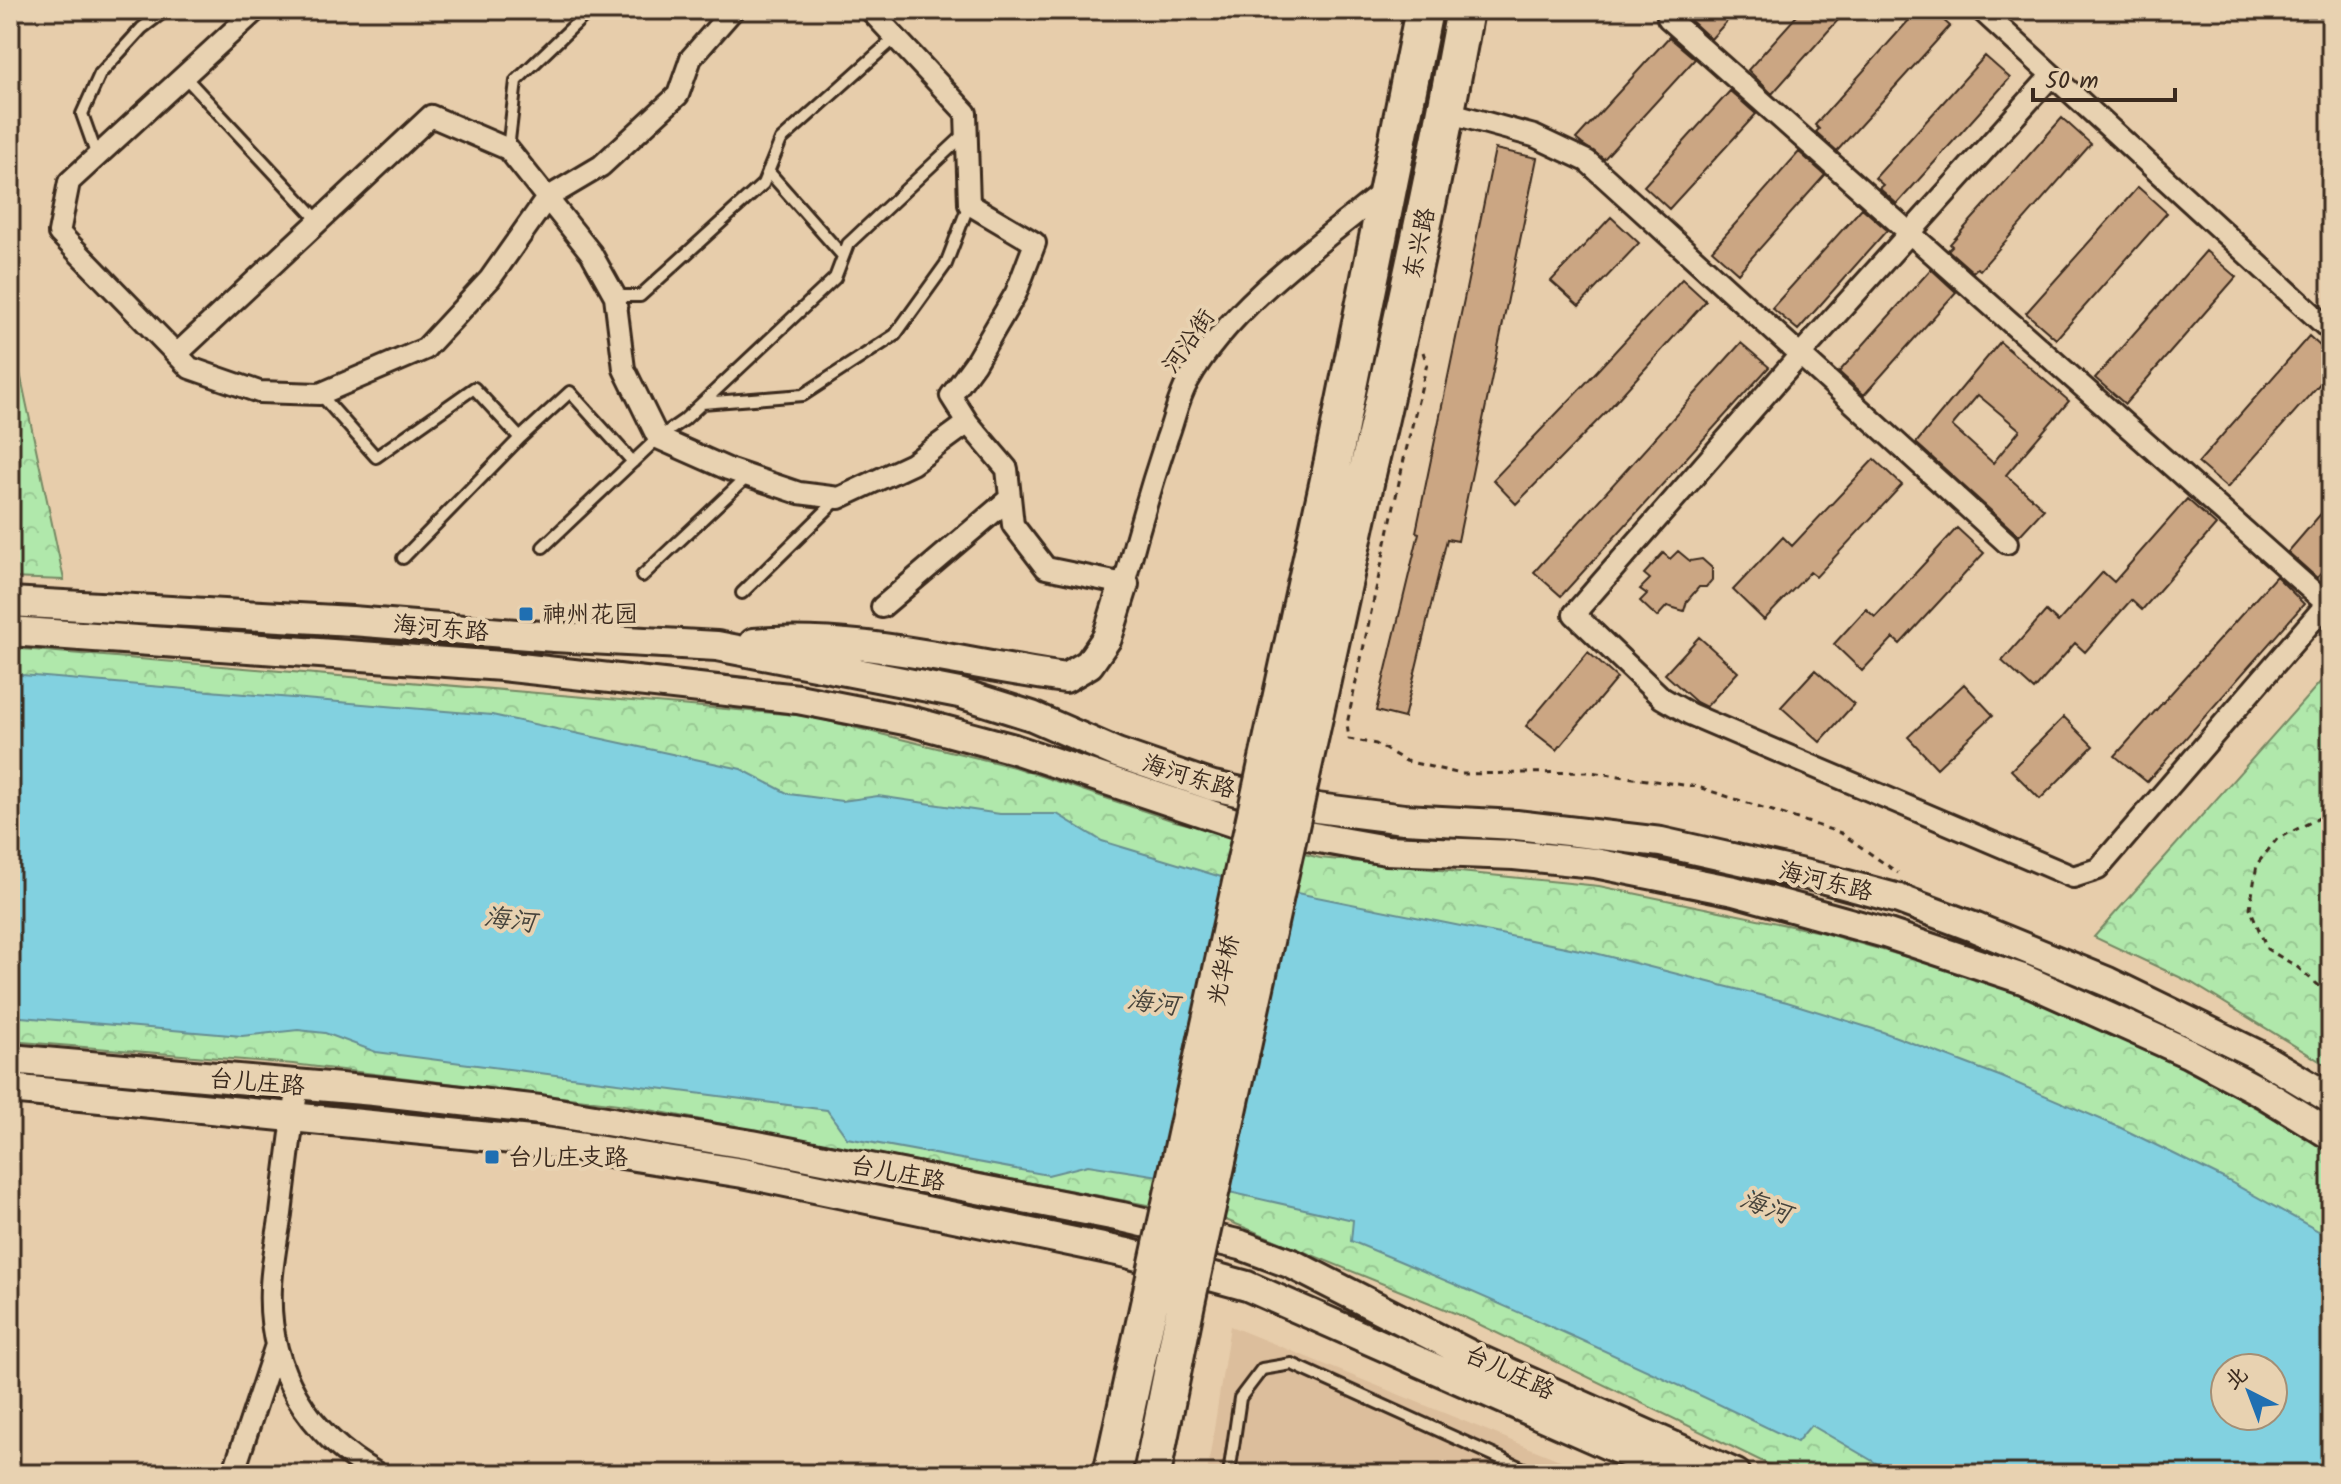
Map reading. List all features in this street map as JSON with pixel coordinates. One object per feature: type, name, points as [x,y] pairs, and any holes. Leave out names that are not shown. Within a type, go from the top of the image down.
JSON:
[{"type":"highway","name":"东兴路","points":[[1332,466],[1424,10]]},
{"type":"highway","name":"东兴路","points":[[1367,474],[1399,340],[1465,10]]},
{"type":"highway","name":"光华桥","points":[[1112,1474],[1332,466]]},
{"type":"highway","name":"光华桥","points":[[1152,1474],[1192,1272],[1367,474]]},
{"type":"main road","points":[[717,646],[796,639],[883,647],[1065,678],[1089,664],[1107,638],[1124,584]]},
{"type":"main road","name":"海河东路","points":[[10,602],[717,646],[959,693],[1032,716],[1117,753],[1227,790],[1317,808],[1404,819],[1516,825],[1661,842],[1899,899],[2108,982],[2256,1054],[2331,1099]]},
{"type":"main road","name":"海河东路","points":[[10,631],[502,666],[798,699],[910,721],[1014,749],[1235,823],[1386,850],[1514,855],[1595,863],[1734,891],[1885,933],[2023,979],[2188,1053],[2265,1094],[2331,1135]]},
{"type":"main road","name":"台儿庄路","points":[[10,1059],[540,1110],[752,1145],[1122,1217],[1241,1245],[1292,1264],[1480,1360],[1736,1474]]},
{"type":"main road","name":"台儿庄路","points":[[10,1089],[552,1143],[743,1173],[1127,1253],[1247,1286],[1674,1474]]},
{"type":"street","points":[[256,10],[69,182],[59,233],[190,368],[259,392],[320,394],[425,349],[490,279],[547,198],[601,166],[678,95],[691,58],[733,10]]},
{"type":"street","points":[[870,10],[966,113],[969,204],[1035,243],[1016,293],[975,363],[951,396],[968,423],[1007,469],[1013,525],[1046,568],[1124,584]]},
{"type":"street","points":[[1981,10],[2331,331]]},
{"type":"street","points":[[1668,18],[1910,233],[2329,601],[2098,869],[2073,877],[1690,714],[1662,698],[1574,614],[1799,356],[1910,233],[2052,75]]},
{"type":"street","points":[[1447,112],[1534,136],[1587,161],[2007,543]]},
{"type":"street","points":[[177,354],[431,116],[508,149],[591,253],[615,296],[624,369],[658,438],[748,476],[799,493],[839,498],[912,464],[968,423]]},
{"type":"street","name":"河沿街","points":[[1124,584],[1144,507],[1186,384],[1209,347],[1235,318],[1309,252],[1388,188]]},
{"type":"street","points":[[882,607],[1010,498]]},
{"type":"street","points":[[298,1086],[271,1289],[276,1345],[292,1389],[310,1417],[349,1458],[378,1474]]},
{"type":"street","points":[[233,1474],[276,1345]]},
{"type":"lane","points":[[97,156],[82,114],[100,74],[142,28],[166,10]]},
{"type":"lane","points":[[508,149],[516,81],[590,10]]},
{"type":"lane","points":[[615,296],[640,296],[763,184],[781,140],[896,37]]},
{"type":"lane","points":[[184,76],[319,221]]},
{"type":"lane","points":[[543,547],[835,278],[848,244],[967,132]]},
{"type":"lane","points":[[768,171],[843,256]]},
{"type":"lane","points":[[702,403],[803,395],[895,335],[946,264],[969,204]]},
{"type":"lane","points":[[320,394],[376,457],[474,388],[520,438]]},
{"type":"lane","points":[[403,558],[520,438],[570,392],[633,462]]},
{"type":"lane","points":[[642,576],[748,476]]},
{"type":"lane","points":[[742,593],[839,498]]},
{"type":"lane","points":[[1229,1474],[1240,1398],[1262,1369],[1292,1364],[1535,1474]]},
{"type":"path","points":[[1399,340],[1421,347],[1427,364],[1347,724],[1349,739],[1376,744],[1406,761],[1461,774],[1590,772],[1698,787],[1841,833],[1903,876]]},
{"type":"path","points":[[2331,812],[2277,839],[2257,864],[2250,908],[2267,949],[2296,966],[2331,996]]},
{"type":"shaded area","points":[[1230,1326],[1594,1474],[1207,1474]]},
{"type":"green space","points":[[10,326],[64,580],[10,578]]},
{"type":"green space","points":[[10,648],[808,716],[1014,767],[1171,820],[1320,858],[1599,886],[1820,932],[2028,992],[2186,1067],[2331,1152],[2331,1474],[1788,1474],[1462,1316],[1226,1220],[618,1104],[293,1064],[10,1041]]},
{"type":"green space","points":[[2331,670],[2331,1068],[2192,983],[2094,937]]},
{"type":"water","name":"海河","points":[[10,674],[492,715],[741,769],[789,794],[842,801],[878,796],[1000,814],[1057,814],[1102,841],[1228,879],[1595,953],[1787,1002],[1883,1032],[2002,1077],[2119,1127],[2223,1178],[2331,1238],[2331,1474],[1895,1474],[1811,1425],[1797,1442],[1576,1338],[1351,1241],[1353,1220],[1159,1176],[1088,1165],[1048,1175],[847,1138],[827,1110],[376,1052],[325,1033],[298,1030],[242,1036],[10,1016]]},
{"type":"building","points":[[1694,10],[1737,10],[1711,39],[1687,17]]},
{"type":"building","points":[[1802,10],[1847,10],[1772,94],[1748,70]]},
{"type":"building","points":[[1918,10],[1932,10],[1950,26],[1837,151],[1816,132],[1819,129],[1815,125]]},
{"type":"building","points":[[1669,37],[1695,59],[1604,159],[1576,139]]},
{"type":"building","points":[[1985,56],[2010,78],[1897,204],[1879,188],[1883,185],[1875,178]]},
{"type":"building","points":[[1730,91],[1756,114],[1669,209],[1644,186]]},
{"type":"building","points":[[2062,118],[2091,144],[1980,270],[1977,268],[1973,272],[1948,250],[1952,246],[1950,244]]},
{"type":"building","points":[[1495,149],[1537,158],[1458,541],[1447,539],[1404,718],[1376,711],[1419,533],[1416,532]]},
{"type":"building","points":[[1799,152],[1825,175],[1738,273],[1712,250]]},
{"type":"building","points":[[2138,187],[2167,213],[2056,339],[2026,313]]},
{"type":"building","points":[[1862,208],[1887,230],[1798,330],[1772,308]]},
{"type":"building","points":[[1611,217],[1639,243],[1579,306],[1551,281]]},
{"type":"building","points":[[2206,251],[2236,277],[2125,404],[2095,378]]},
{"type":"building","points":[[1931,269],[1956,292],[1864,395],[1839,372]]},
{"type":"building","points":[[1682,279],[1706,301],[1608,410],[1516,504],[1493,480]]},
{"type":"building","points":[[2309,336],[2331,356],[2331,371],[2227,488],[2198,463]]},
{"type":"building","points":[[2000,342],[2069,401],[2006,475],[2044,509],[2019,536],[1916,443]],"holes":[[[1978,395],[2020,430],[1993,463],[1952,426]]]},
{"type":"building","points":[[1741,343],[1769,367],[1561,596],[1534,572]]},
{"type":"building","points":[[1874,459],[1902,485],[1816,577],[1810,572],[1764,620],[1733,590],[1783,537],[1792,546]]},
{"type":"building","points":[[2187,499],[2216,525],[2142,610],[2131,600],[2085,652],[2075,643],[2034,690],[2002,661],[2046,611],[2058,622],[2103,572],[2114,582]]},
{"type":"building","points":[[2331,502],[2331,562],[2317,578],[2288,552]]},
{"type":"building","points":[[1957,528],[1984,553],[1900,644],[1893,638],[1862,671],[1834,644],[1866,609],[1875,617]]},
{"type":"building","points":[[1678,551],[1690,561],[1702,559],[1712,568],[1712,580],[1706,587],[1699,587],[1687,601],[1684,611],[1667,606],[1657,617],[1640,601],[1647,594],[1640,589],[1650,579],[1644,574],[1663,553],[1670,559]]},
{"type":"building","points":[[2276,576],[2304,604],[2147,782],[2115,756]]},
{"type":"building","points":[[1699,637],[1738,672],[1706,707],[1665,674]]},
{"type":"building","points":[[1588,652],[1617,678],[1557,750],[1526,726]]},
{"type":"building","points":[[1815,670],[1854,704],[1820,742],[1781,707]]},
{"type":"building","points":[[1964,684],[1993,715],[1937,768],[1908,737]]},
{"type":"building","points":[[2064,717],[2093,746],[2040,799],[2011,770]]},
{"type":"place","name":"神州花园","points":[[526,614]]},
{"type":"place","name":"台儿庄支路","points":[[492,1157]]}]
